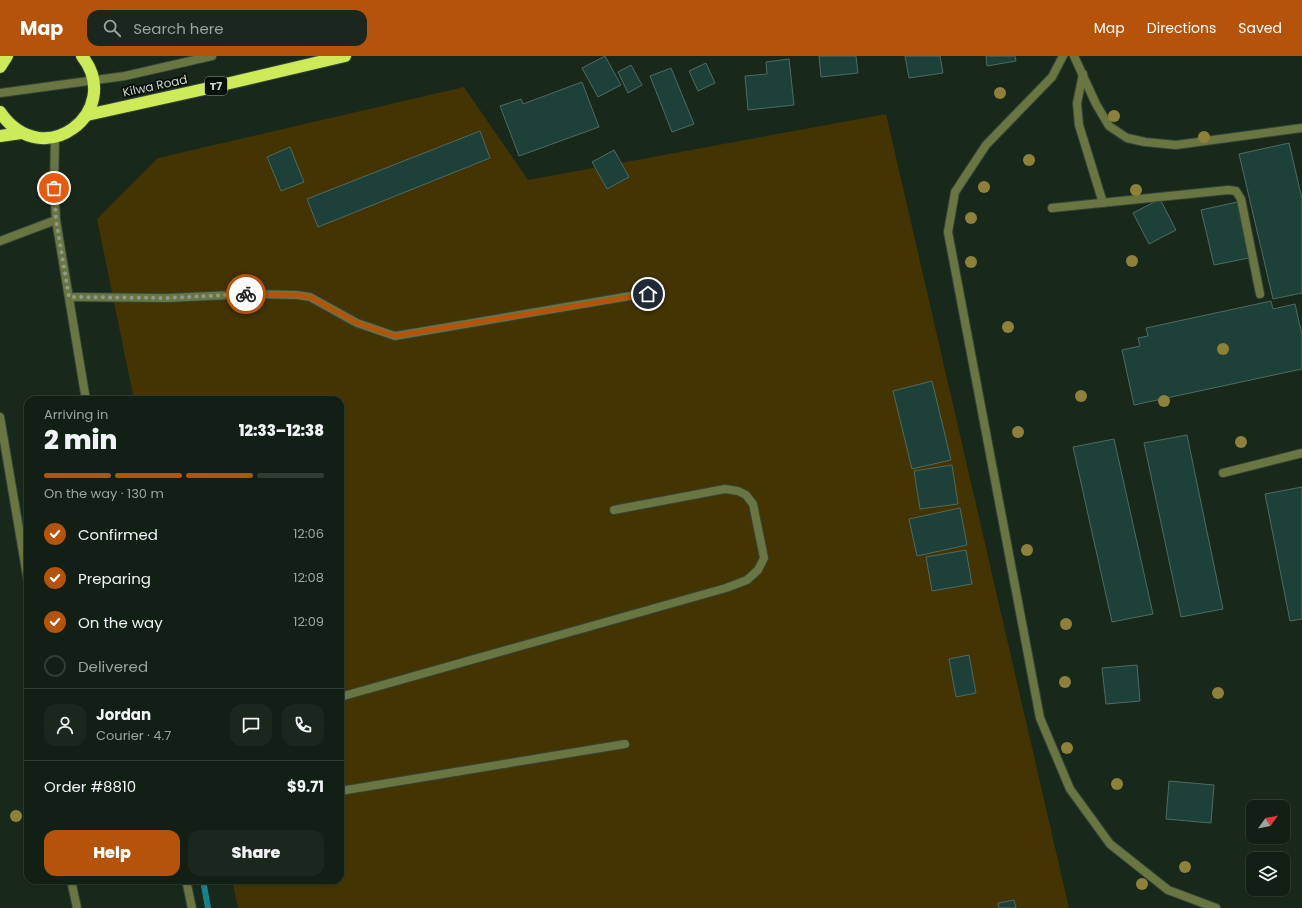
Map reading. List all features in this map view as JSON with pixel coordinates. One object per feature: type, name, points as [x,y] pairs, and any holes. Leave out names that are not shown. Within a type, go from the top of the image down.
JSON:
[{"type":"highway","points":[[0,67],[7,56]]},
{"type":"highway","points":[[0,112],[7,122],[21,133],[39,138],[55,138],[74,128],[87,115],[93,98],[93,81],[88,64],[82,56]]},
{"type":"highway","name":"Kilwa Road","points":[[87,115],[345,56]]},
{"type":"highway","points":[[0,136],[21,133]]},
{"type":"street","points":[[0,94],[125,76],[212,56]]},
{"type":"street","points":[[1064,56],[1052,77],[986,146],[955,192],[948,232],[1040,718],[1070,788],[1110,844],[1168,890],[1216,908]]},
{"type":"street","points":[[1074,56],[1096,104],[1109,126],[1128,138],[1145,142],[1176,145],[1302,128]]},
{"type":"street","points":[[1083,74],[1077,103],[1079,125],[1103,203]]},
{"type":"street","points":[[55,138],[54,188],[56,220],[85,396]]},
{"type":"street","points":[[1052,208],[1228,190],[1236,191],[1241,199],[1260,294]]},
{"type":"street","points":[[0,241],[56,220]]},
{"type":"street","points":[[69,297],[167,298],[252,294],[297,295],[310,297],[357,323],[395,336],[648,294]]},
{"type":"street","points":[[0,417],[24,558]]},
{"type":"street","points":[[1223,473],[1302,453]]},
{"type":"street","points":[[344,696],[726,588],[747,580],[758,570],[764,558],[753,504],[746,495],[738,491],[725,488],[614,510]]},
{"type":"street","points":[[344,790],[625,744]]},
{"type":"street","points":[[72,884],[78,908]]},
{"type":"street","points":[[187,884],[192,908]]},
{"type":"shaded area","points":[[464,87],[528,180],[886,114],[1069,908],[238,908],[233,884],[344,884],[344,396],[133,396],[97,219],[158,158]]},
{"type":"building","points":[[605,56],[621,85],[598,97],[582,68]]},
{"type":"building","points":[[819,56],[856,56],[858,73],[821,77]]},
{"type":"building","points":[[905,56],[940,56],[943,73],[909,78]]},
{"type":"building","points":[[986,56],[1015,56],[1016,61],[987,66]]},
{"type":"building","points":[[789,59],[794,105],[748,110],[745,76],[767,74],[766,62]]},
{"type":"building","points":[[706,63],[715,83],[698,91],[689,71]]},
{"type":"building","points":[[631,65],[642,85],[628,93],[618,72]]},
{"type":"building","points":[[671,68],[694,124],[672,132],[650,76]]},
{"type":"building","points":[[582,82],[599,127],[519,156],[500,106],[521,99],[523,104]]},
{"type":"building","points":[[480,131],[490,158],[318,227],[307,199]]},
{"type":"building","points":[[1289,143],[1302,199],[1302,293],[1273,299],[1239,154]]},
{"type":"building","points":[[290,147],[304,182],[281,191],[267,157]]},
{"type":"building","points":[[614,150],[629,177],[607,189],[592,162]]},
{"type":"building","points":[[1160,199],[1176,230],[1149,244],[1133,213]]},
{"type":"building","points":[[1237,202],[1249,258],[1214,265],[1201,210]]},
{"type":"building","points":[[1271,301],[1273,309],[1295,304],[1302,335],[1302,369],[1134,405],[1122,350],[1140,346],[1138,338],[1148,336],[1146,328]]},
{"type":"building","points":[[932,381],[951,460],[912,469],[893,391]]},
{"type":"building","points":[[1187,435],[1223,609],[1181,617],[1144,443]]},
{"type":"building","points":[[1114,439],[1153,614],[1112,622],[1073,447]]},
{"type":"building","points":[[952,465],[958,504],[920,509],[914,471]]},
{"type":"building","points":[[1302,487],[1302,619],[1290,621],[1265,494]]},
{"type":"building","points":[[960,508],[967,545],[917,556],[909,519]]},
{"type":"building","points":[[966,550],[972,584],[932,591],[926,557]]},
{"type":"building","points":[[969,655],[976,693],[956,697],[949,659]]},
{"type":"building","points":[[1137,665],[1140,701],[1106,704],[1102,668]]},
{"type":"building","points":[[1169,781],[1214,785],[1211,823],[1166,819]]},
{"type":"building","points":[[1014,900],[1016,908],[999,908],[998,903]]},
{"type":"waterway","points":[[204,884],[208,908]]},
{"type":"way so far","points":[[54,188],[56,220],[69,297],[167,298],[246,294]]},
{"type":"route","points":[[246,294],[297,295],[310,297],[357,323],[395,336],[648,294]]}]
